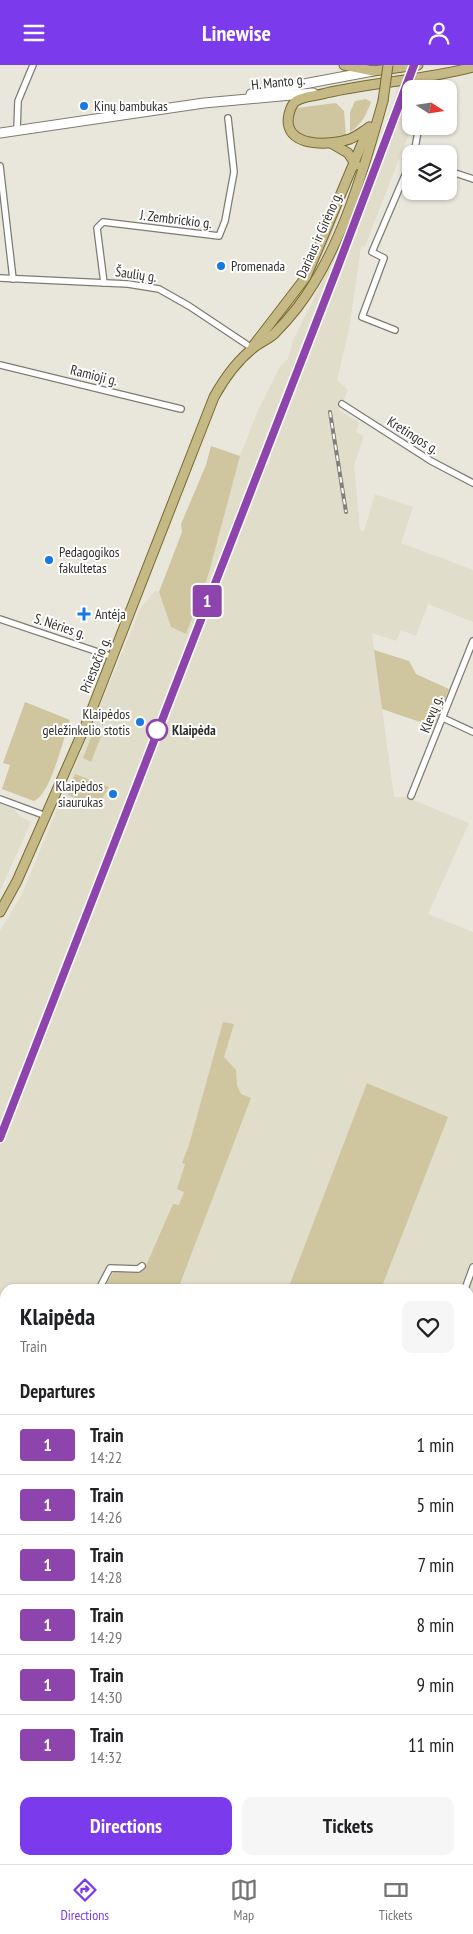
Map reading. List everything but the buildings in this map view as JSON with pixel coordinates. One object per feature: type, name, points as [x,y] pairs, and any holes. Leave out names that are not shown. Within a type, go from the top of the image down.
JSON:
[{"type":"main road","points":[[344,65],[373,71]]},
{"type":"main road","name":"Dariaus ir Girėno g.","points":[[252,348],[273,334],[308,291],[339,233],[369,155],[383,103],[388,65]]},
{"type":"main road","name":"H. Manto g.","points":[[204,103],[373,71],[418,65]]},
{"type":"main road","name":"H. Manto g.","points":[[0,133],[204,103],[343,89],[473,67]]},
{"type":"main road","points":[[343,89],[296,101],[288,117],[290,129],[302,141],[331,143],[350,139],[370,127]]},
{"type":"main road","name":"Dariaus ir Girėno g.","points":[[252,348],[306,277],[354,161],[383,103]]},
{"type":"main road","points":[[331,143],[341,147],[354,161],[357,173],[356,188]]},
{"type":"main road","name":"Priestočio g.","points":[[0,912],[17,881],[46,816],[113,657],[214,397],[231,371],[252,348]]},
{"type":"street","points":[[16,130],[18,101],[33,65]]},
{"type":"street","name":"J. Zembrickio g.","points":[[104,283],[98,228],[103,223],[219,236],[225,221],[234,172],[228,118]]},
{"type":"street","points":[[0,166],[13,279]]},
{"type":"street","points":[[457,174],[473,179]]},
{"type":"street","points":[[395,330],[362,317],[384,258],[372,252],[402,182]]},
{"type":"street","name":"Šaulių g.","points":[[0,278],[128,284],[159,289],[174,296],[252,348]]},
{"type":"street","name":"Ramioji g.","points":[[0,365],[181,409]]},
{"type":"street","name":"Kretingos g.","points":[[342,404],[431,461],[473,483]]},
{"type":"street","name":"S. Nėries g.","points":[[0,619],[113,657]]},
{"type":"street","name":"Klevų g.","points":[[411,796],[473,641]]},
{"type":"street","points":[[443,718],[473,732]]},
{"type":"street","points":[[0,799],[46,816]]},
{"type":"street","points":[[102,1284],[110,1268],[138,1269],[142,1266]]},
{"type":"street","points":[[467,1284],[473,1267]]},
{"type":"shaded area","points":[[397,87],[402,87],[402,135],[408,135],[405,145],[402,145],[402,152],[365,246],[361,247],[349,329],[337,380],[348,390],[339,410],[359,423],[356,432],[364,436],[354,465],[360,530],[364,531],[375,494],[413,507],[401,543],[473,570],[473,622],[428,604],[416,636],[401,630],[396,641],[372,633],[394,797],[406,797],[469,823],[428,914],[473,932],[473,1284],[383,1284],[447,1117],[368,1083],[290,1284],[0,1284],[0,931],[22,894],[141,607],[155,591],[159,592],[171,627],[186,634],[208,576],[240,456],[259,408],[280,366],[288,359],[294,338],[335,256],[393,104]]},
{"type":"shaded area","points":[[366,99],[371,102],[367,111],[361,122],[350,132],[350,112],[355,101]]},
{"type":"shaded area","points":[[336,103],[344,111],[346,136],[316,139],[300,134],[295,128],[293,119],[296,108]]},
{"type":"shaded area","points":[[353,170],[354,175],[319,262],[296,300],[264,338],[262,337],[293,303],[311,275]]},
{"type":"shaded area","points":[[211,446],[240,456],[208,576],[186,634],[171,627],[159,592],[182,532],[181,524],[206,465]]},
{"type":"shaded area","points":[[374,650],[409,661],[416,674],[449,689],[435,727],[382,709]]},
{"type":"shaded area","points":[[25,702],[70,720],[51,777],[46,788],[34,801],[2,789],[10,765],[3,763]]},
{"type":"shaded area","points":[[97,732],[102,734],[91,762],[83,758],[92,735]]},
{"type":"shaded area","points":[[75,774],[109,787],[97,807],[68,795]]},
{"type":"shaded area","points":[[0,804],[14,809],[19,816],[31,822],[0,891]]},
{"type":"shaded area","points":[[223,1022],[234,1024],[224,1057],[236,1070],[237,1085],[241,1094],[251,1098],[180,1284],[106,1284],[115,1270],[133,1271],[145,1268],[173,1204],[179,1205],[184,1192],[177,1189],[185,1164],[182,1163],[189,1145]]},
{"type":"shaded area","points":[[367,1083],[448,1117],[383,1284],[290,1284]]},
{"type":"railway","points":[[0,1138],[337,269],[414,65]]},
{"type":"railway","points":[[330,412],[346,512]]},
{"type":"train","name":"1","points":[[0,1138],[337,269],[414,65]]},
{"type":"place","name":"Kinų bambukas","points":[[84,106]]},
{"type":"place","name":"Promenada","points":[[221,266]]},
{"type":"place","name":"Pedagogikos fakultetas","points":[[49,560]]},
{"type":"place","name":"Antėja","points":[[84,614]]},
{"type":"place","name":"Klaipėdos geležinkelio stotis","points":[[140,722]]},
{"type":"place","name":"Klaipėda","points":[[157,730]]},
{"type":"place","name":"Klaipėdos siaurukas","points":[[113,794]]}]
